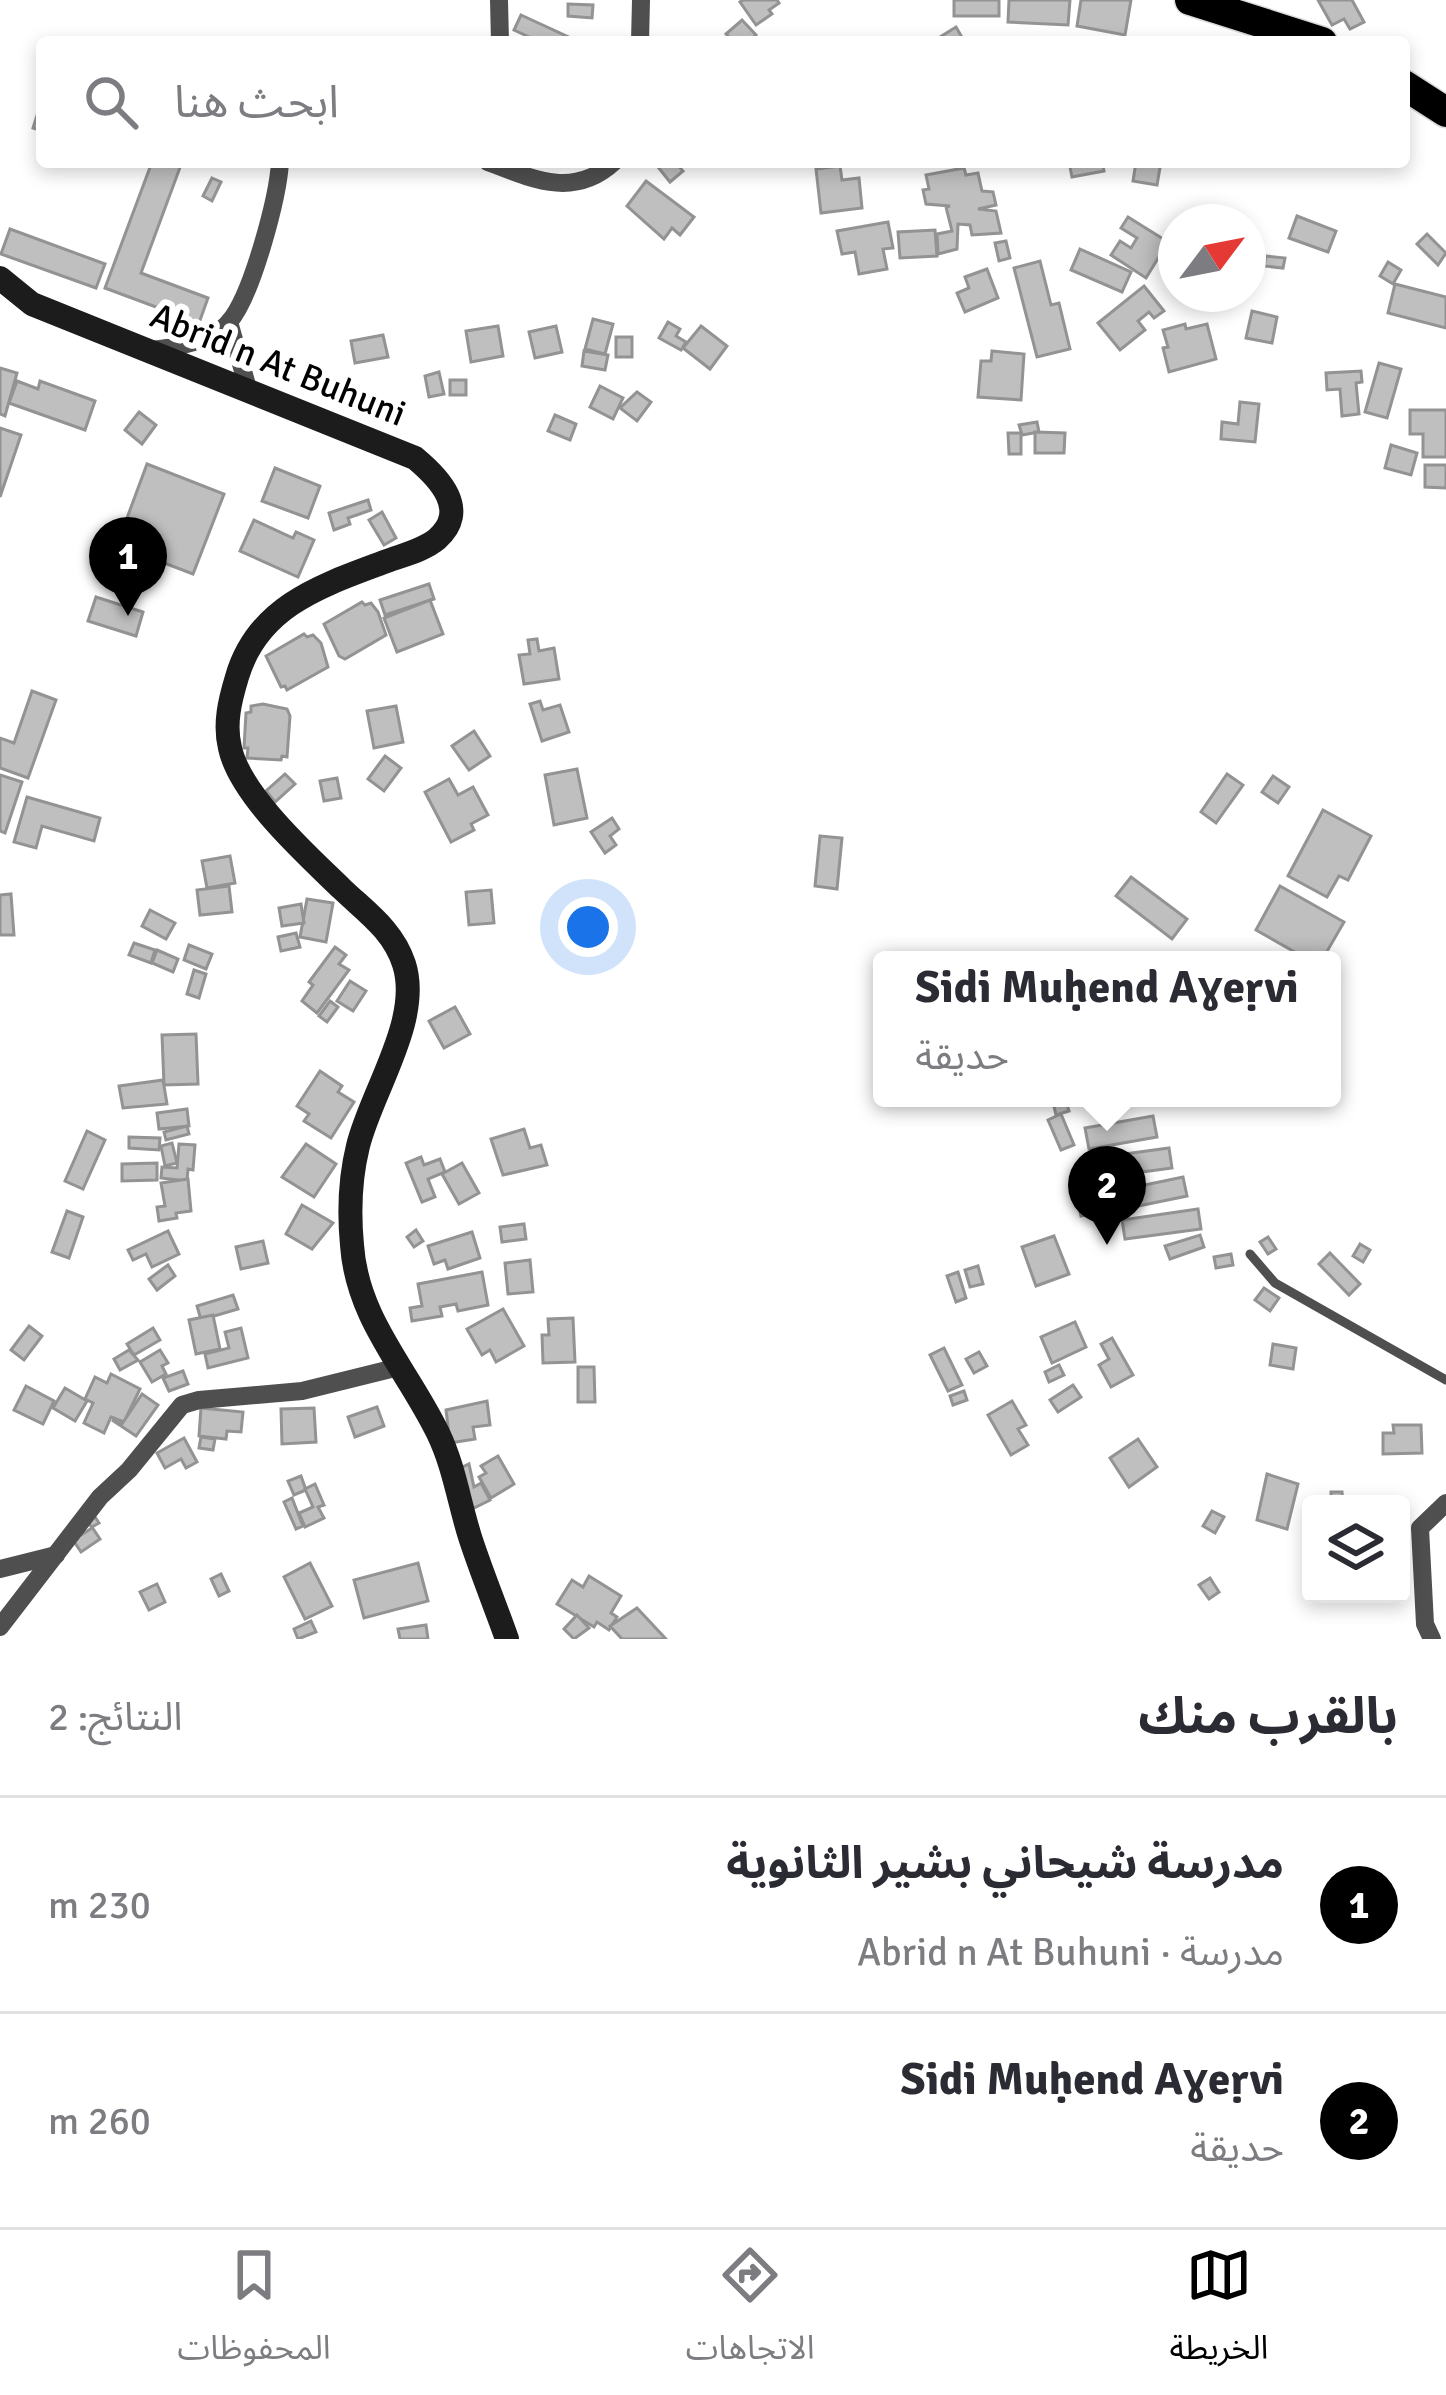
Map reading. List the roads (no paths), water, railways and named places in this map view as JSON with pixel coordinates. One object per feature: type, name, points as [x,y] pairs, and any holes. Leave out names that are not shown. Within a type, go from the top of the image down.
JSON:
[{"type":"main road","points":[[1202,2],[1304,36]]},
{"type":"main road","points":[[1410,89],[1446,112]]},
{"type":"street","points":[[500,0],[500,36]]},
{"type":"street","points":[[640,36],[641,0]]},
{"type":"street","points":[[249,392],[229,322],[269,219],[279,168]]},
{"type":"street","points":[[503,168],[544,184],[574,184],[607,168]]},
{"type":"street","name":"Abrid n At Buhuni","points":[[0,278],[32,304],[415,458],[437,476],[453,508],[436,540],[286,604],[270,619],[246,650],[227,722],[237,772],[327,873],[388,932],[406,968],[405,1008],[358,1146],[351,1202],[356,1281],[368,1312],[438,1433],[508,1639]]},
{"type":"street","points":[[143,350],[197,340],[229,322]]},
{"type":"street","points":[[0,1627],[100,1497],[129,1470],[182,1405],[302,1391],[399,1367]]},
{"type":"street","points":[[1432,1639],[1425,1624],[1420,1528],[1444,1511]]},
{"type":"street","points":[[0,1569],[56,1555]]},
{"type":"lane","points":[[1250,1254],[1275,1283],[1446,1380]]},
{"type":"place","name":"مدرسة شيحاني بشير الثانوية","points":[[128,616]]},
{"type":"place","name":"Sidi Muḥend Aɣeṛvi","points":[[1107,1245]]}]
